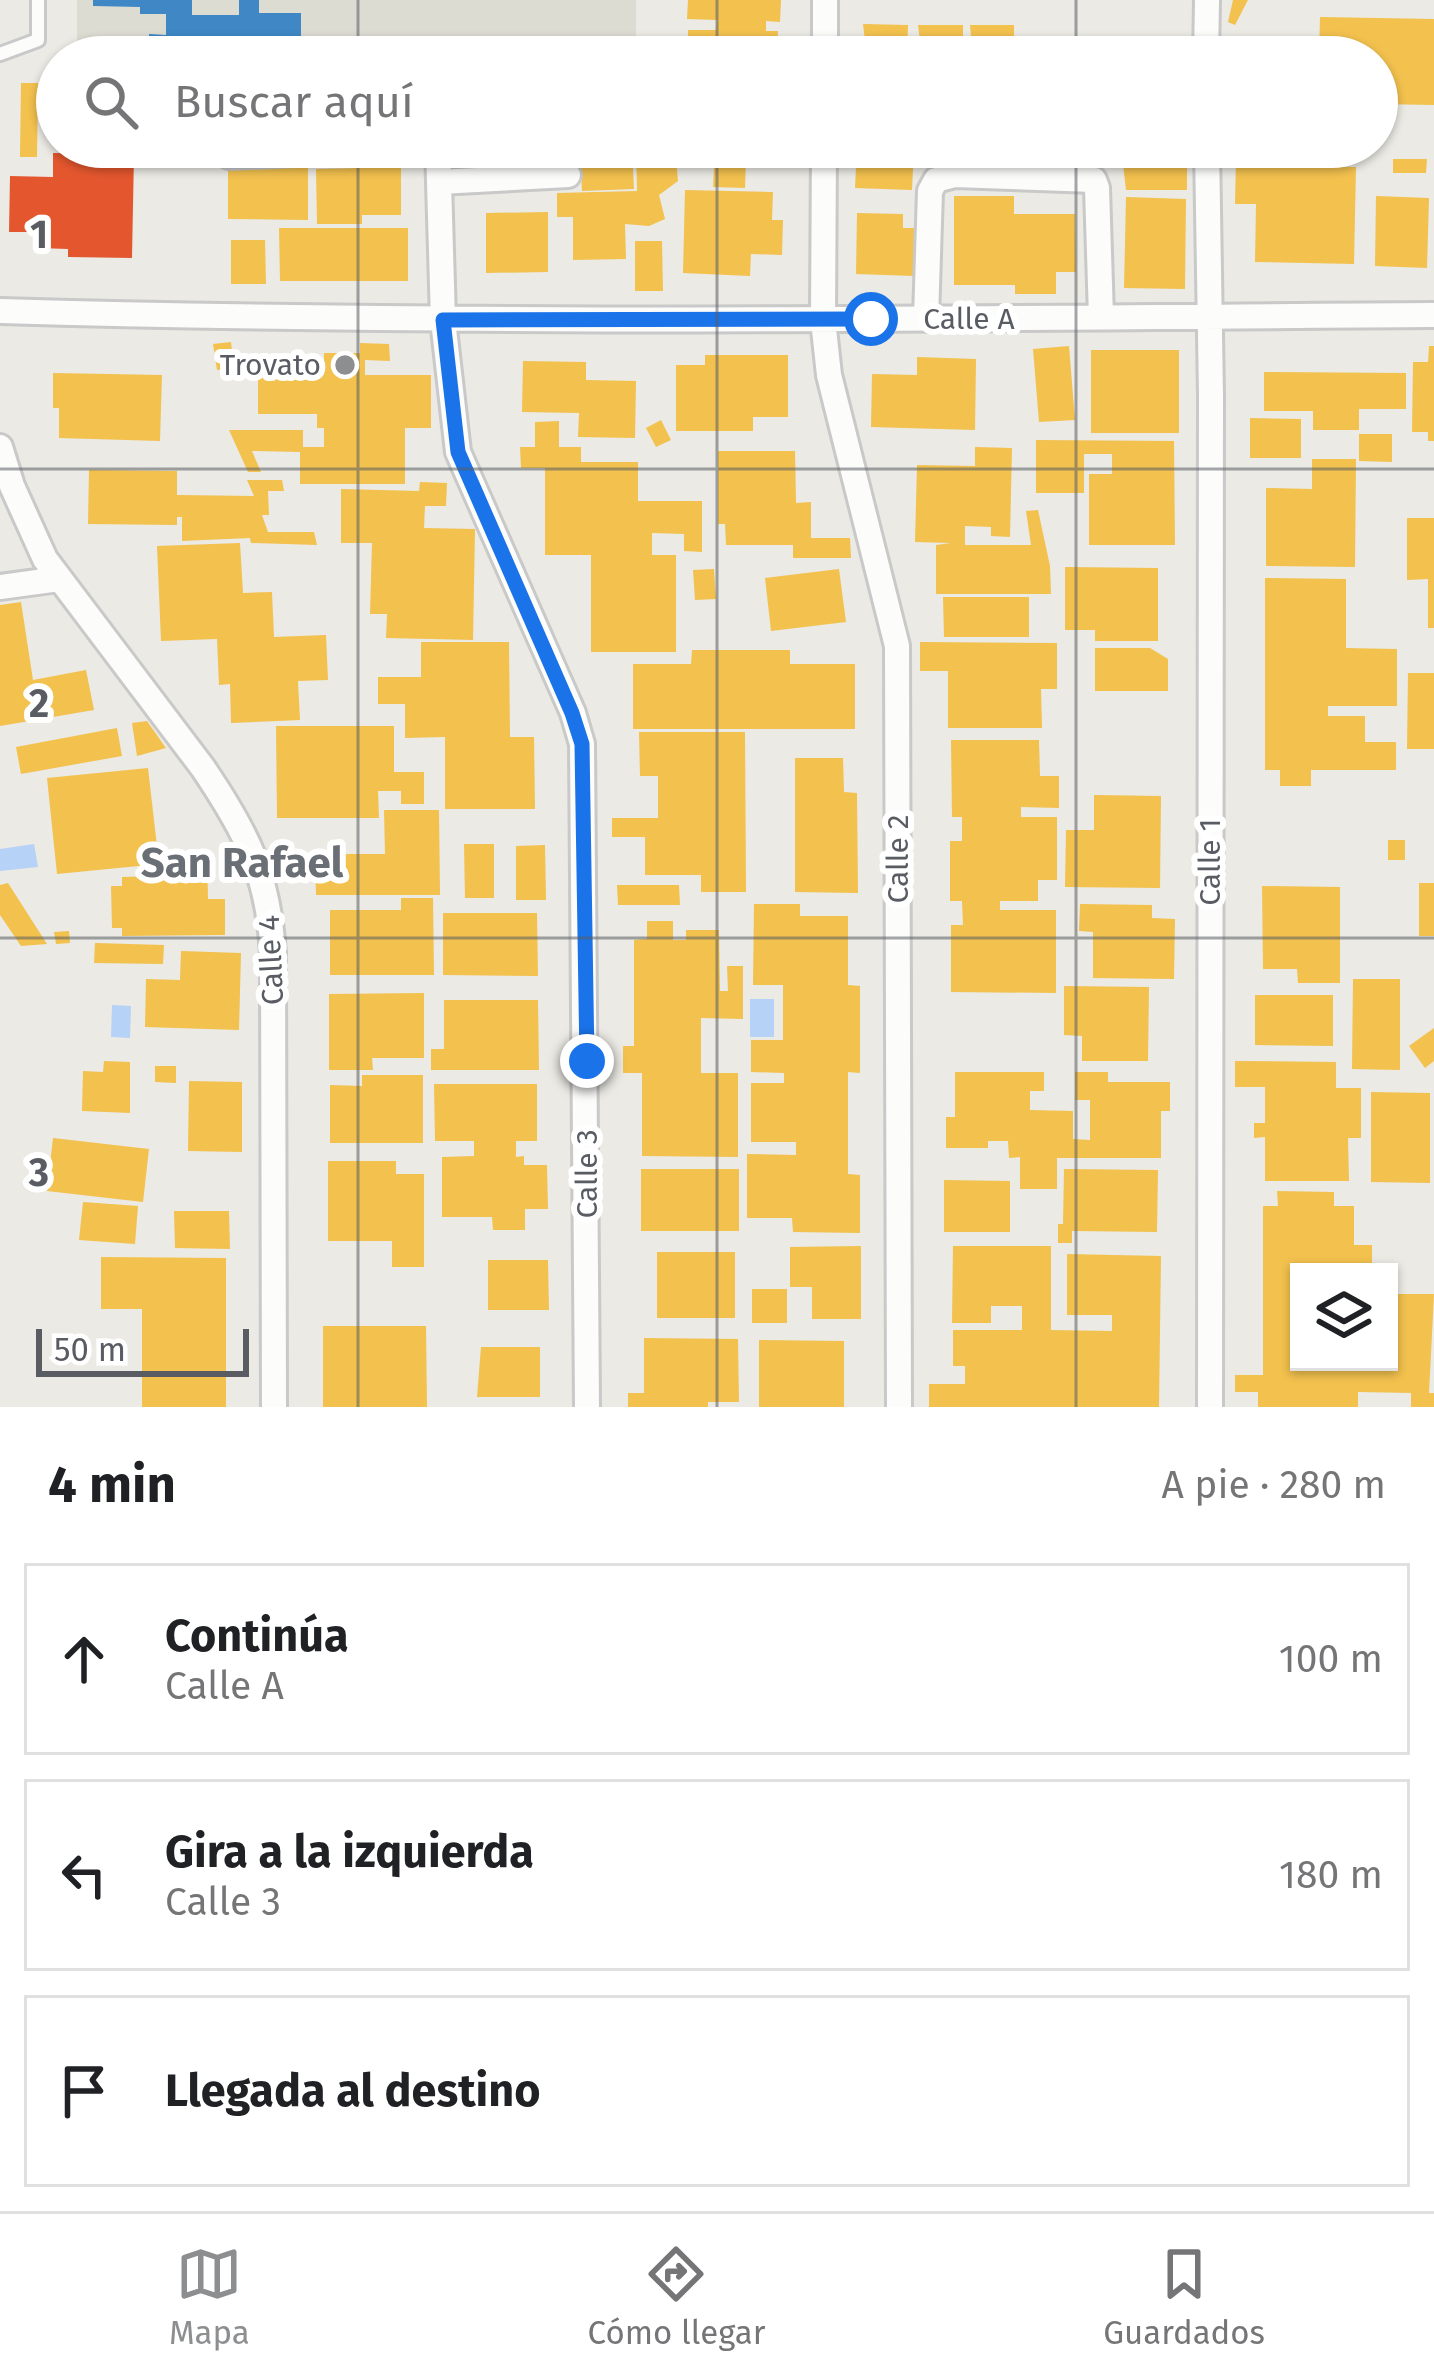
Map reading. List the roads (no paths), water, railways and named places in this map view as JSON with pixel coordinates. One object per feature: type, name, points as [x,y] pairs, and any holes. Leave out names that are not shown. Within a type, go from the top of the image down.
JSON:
[{"type":"street","points":[[825,0],[825,36]]},
{"type":"street","points":[[1206,36],[1207,0]]},
{"type":"street","name":"Calle 3","points":[[439,168],[443,320],[458,452],[582,744],[587,1407]]},
{"type":"street","name":"Calle 2","points":[[824,168],[823,320],[829,375],[897,646],[899,1407]]},
{"type":"street","name":"Calle 1","points":[[1207,168],[1210,1407]]},
{"type":"street","points":[[439,182],[568,175]]},
{"type":"street","points":[[926,319],[930,190],[936,180],[956,176],[1094,180],[1101,317]]},
{"type":"street","name":"Calle A","points":[[0,311],[443,320],[1434,315]]},
{"type":"street","name":"Calle 4","points":[[0,447],[10,505],[58,579],[212,782],[264,879],[273,953],[274,1407]]},
{"type":"street","points":[[0,587],[58,579]]},
{"type":"lane","points":[[38,0],[38,36]]},
{"type":"lane","points":[[0,54],[36,41]]},
{"type":"water","points":[[34,844],[38,867],[0,871],[0,849]]},
{"type":"water","points":[[750,999],[774,999],[774,1037],[750,1037]]},
{"type":"water","points":[[112,1005],[131,1006],[130,1038],[111,1037]]},
{"type":"place","name":"Trovato","points":[[345,365]]},
{"type":"district","name":"San Rafael","points":[[242,862]]}]
